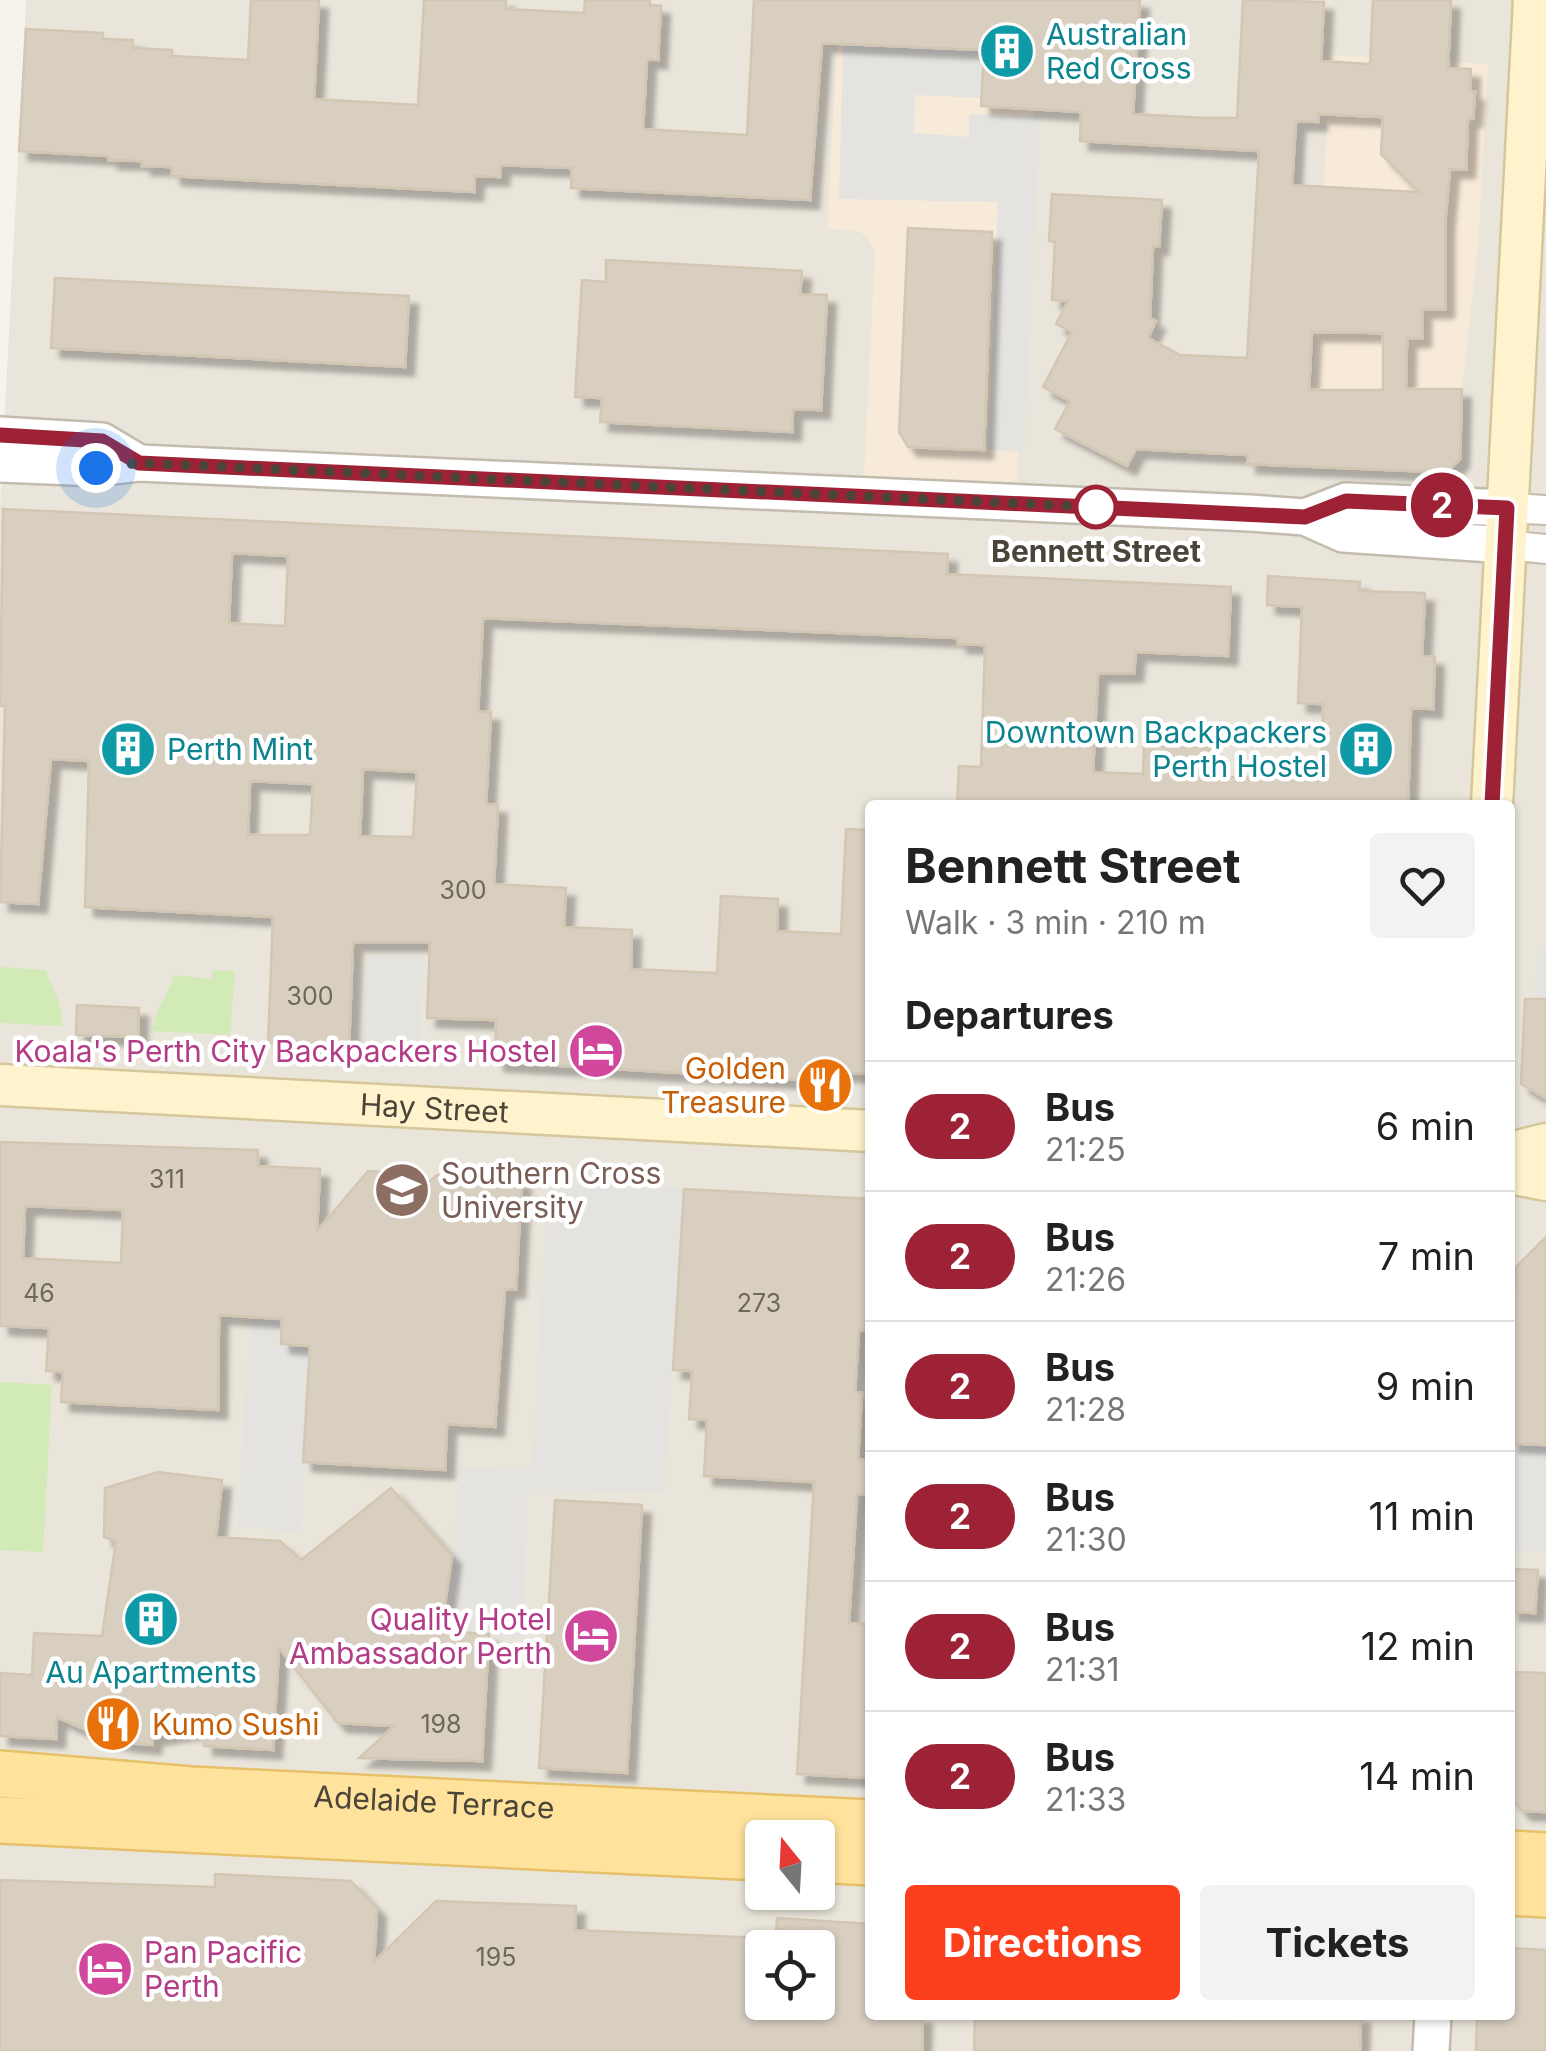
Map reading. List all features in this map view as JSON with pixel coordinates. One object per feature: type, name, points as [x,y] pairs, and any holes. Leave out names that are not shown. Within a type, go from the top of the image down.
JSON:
[{"type":"main road","points":[[1492,800],[1520,521],[1534,0]]},
{"type":"main road","name":"Hay Street","points":[[0,1085],[865,1132]]},
{"type":"main road","points":[[1515,1152],[1546,1144]]},
{"type":"main road","points":[[1515,1173],[1546,1180]]},
{"type":"main road","name":"Adelaide Terrace","points":[[0,1774],[190,1790],[865,1823]]},
{"type":"main road","name":"Adelaide Terrace","points":[[0,1820],[745,1856]]},
{"type":"main road","points":[[1515,1854],[1546,1856]]},
{"type":"main road","points":[[835,1860],[865,1862]]},
{"type":"main road","points":[[1515,1892],[1546,1894]]},
{"type":"street","points":[[0,435],[102,441],[139,463]]},
{"type":"street","points":[[0,464],[96,468],[139,463],[1305,517],[1346,501],[1520,521],[1546,548]]},
{"type":"street","points":[[1431,2051],[1433,2020]]},
{"type":"shaded area","points":[[26,0],[1546,0],[1546,2051],[0,2051],[0,509]]},
{"type":"shaded area","points":[[840,0],[1039,0],[1016,503],[863,496],[875,252],[860,232],[827,228]]},
{"type":"shaded area","points":[[950,1],[986,3],[982,98],[915,95],[914,133],[969,137],[969,114],[1040,117],[1024,452],[988,450],[998,202],[839,199],[843,44],[940,48]]},
{"type":"shaded area","points":[[1331,55],[1488,64],[1460,459],[1451,468],[1437,472],[1308,467]]},
{"type":"shaded area","points":[[1538,946],[1546,946],[1546,1009],[1533,1009]]},
{"type":"shaded area","points":[[367,957],[424,960],[418,1052],[362,1049]]},
{"type":"shaded area","points":[[548,1181],[684,1189],[664,1493],[528,1489],[522,1639],[449,1632],[459,1468],[532,1470]]},
{"type":"shaded area","points":[[250,1317],[282,1319],[281,1344],[310,1346],[301,1534],[238,1525]]},
{"type":"shaded area","points":[[1515,1443],[1546,1445],[1546,1552],[1515,1550]]},
{"type":"green space","points":[[0,967],[46,970],[59,1004],[62,1026],[0,1023]]},
{"type":"green space","points":[[213,970],[235,971],[230,1035],[153,1031],[174,975],[212,979]]},
{"type":"green space","points":[[0,1382],[52,1385],[43,1552],[0,1550]]},
{"type":"building","points":[[251,0],[319,0],[314,99],[418,105],[424,0],[506,0],[506,9],[584,13],[585,0],[650,0],[650,5],[661,6],[658,60],[647,59],[643,129],[747,135],[754,0],[1140,0],[1133,114],[1237,118],[1243,0],[1324,2],[1321,61],[1370,64],[1373,0],[1451,0],[1448,68],[1471,69],[1470,92],[1475,92],[1473,118],[1468,118],[1466,169],[1450,169],[1445,224],[1445,309],[1422,309],[1422,338],[1407,338],[1406,389],[1462,389],[1460,459],[1451,468],[1436,472],[1247,464],[1248,455],[1136,449],[1127,466],[1055,429],[1070,401],[1043,387],[1072,332],[1056,324],[1068,301],[1052,300],[1052,194],[1162,200],[1159,246],[1153,246],[1150,318],[1156,321],[1148,338],[1180,355],[1247,358],[1259,151],[1080,141],[1081,112],[981,106],[984,50],[822,43],[810,200],[571,188],[572,168],[501,165],[500,177],[475,176],[474,192],[172,176],[172,167],[142,166],[142,161],[19,151],[26,29],[103,33],[103,39],[133,40],[133,48],[172,50],[172,56],[248,60]],"holes":[[[1318,114],[1383,117],[1381,154],[1418,192],[1292,185],[1296,121],[1318,122]],[[1312,332],[1383,333],[1383,390],[1309,390]]]},
{"type":"building","points":[[908,228],[992,232],[984,450],[908,447],[899,432]]},
{"type":"building","points":[[606,260],[802,271],[800,294],[827,295],[821,410],[793,409],[792,432],[600,422],[602,398],[575,397],[582,280],[606,282]]},
{"type":"building","points":[[55,278],[409,296],[405,367],[51,348]]},
{"type":"building","points":[[3,509],[948,554],[947,574],[1231,587],[1228,656],[1136,652],[1134,673],[1098,673],[1093,772],[1143,774],[1144,745],[1210,748],[1208,776],[1321,780],[1323,704],[1298,703],[1302,607],[1267,605],[1268,576],[1360,582],[1359,591],[1425,593],[1422,656],[1435,657],[1433,709],[1411,708],[1408,800],[957,800],[959,766],[981,767],[985,645],[958,644],[958,638],[483,618],[478,712],[491,712],[486,804],[498,805],[494,884],[566,888],[564,927],[632,930],[631,969],[717,973],[721,896],[778,899],[777,931],[841,934],[846,829],[865,830],[865,1074],[835,1072],[834,1082],[495,1062],[496,1020],[427,1018],[430,942],[353,942],[349,1047],[268,1043],[273,917],[85,907],[89,761],[51,759],[38,904],[0,902],[5,706],[0,706]],"holes":[[[232,553],[288,556],[285,626],[229,623]],[[363,769],[417,772],[413,837],[360,836]],[[250,781],[313,784],[310,835],[248,835]]]},
{"type":"building","points":[[1525,999],[1546,999],[1546,1098],[1521,1084]]},
{"type":"building","points":[[77,1005],[139,1008],[138,1037],[76,1035]]},
{"type":"building","points":[[0,1142],[258,1150],[258,1166],[320,1169],[317,1231],[368,1171],[412,1174],[423,1187],[437,1175],[522,1180],[516,1289],[505,1289],[495,1427],[447,1424],[445,1470],[303,1462],[310,1346],[281,1344],[282,1319],[219,1315],[218,1410],[61,1402],[63,1372],[46,1371],[49,1328],[0,1326]],"holes":[[[25,1206],[123,1210],[121,1263],[23,1258]]]},
{"type":"building","points":[[684,1189],[865,1199],[865,1330],[859,1330],[855,1392],[862,1393],[858,1459],[865,1460],[865,1494],[857,1494],[849,1623],[865,1624],[865,1778],[797,1774],[814,1482],[704,1476],[707,1420],[689,1419],[692,1371],[673,1370]]},
{"type":"building","points":[[1546,1237],[1546,1445],[1515,1443],[1516,1267]]},
{"type":"building","points":[[158,1472],[222,1480],[216,1537],[280,1541],[301,1560],[391,1488],[452,1556],[441,1631],[489,1634],[482,1761],[359,1758],[394,1726],[338,1723],[279,1648],[273,1750],[204,1746],[205,1728],[153,1736],[152,1745],[129,1743],[104,1738],[57,1717],[56,1739],[0,1736],[0,1673],[32,1675],[34,1633],[102,1636],[116,1541],[104,1537],[105,1488]]},
{"type":"building","name":"Quality Hotel Ambassador Perth","points":[[555,1500],[642,1505],[627,1773],[539,1768]]},
{"type":"building","points":[[1515,1569],[1538,1570],[1535,1613],[1515,1612]]},
{"type":"building","points":[[1515,1672],[1546,1673],[1546,1812],[1522,1811],[1515,1803]]},
{"type":"building","points":[[215,1874],[351,1881],[377,1909],[374,1962],[436,1901],[576,1906],[575,1930],[745,1937],[745,2020],[835,2020],[835,1930],[776,1930],[777,1918],[865,1924],[865,2020],[923,2020],[922,2051],[0,2051],[0,1880],[215,1887]]},
{"type":"building","points":[[1515,1948],[1546,1950],[1546,2051],[1476,2051],[1477,2020],[1515,2020]]},
{"type":"building","points":[[975,2020],[1361,2020],[1360,2051],[974,2051]]},
{"type":"bus line","name":"2","points":[[0,435],[102,441],[139,463],[1305,517],[1346,501],[1507,508],[1492,800]]},
{"type":"place","name":"Australian Red Cross","points":[[1007,51]]},
{"type":"place","name":"Bennett Street","points":[[1096,507]]},
{"type":"place","name":"Perth Mint","points":[[128,749]]},
{"type":"place","name":"Downtown Backpackers Perth Hostel","points":[[1366,749]]},
{"type":"place","name":"Koala's Perth City Backpackers Hostel","points":[[596,1051]]},
{"type":"place","name":"Golden Treasure","points":[[825,1085]]},
{"type":"place","name":"Southern Cross University","points":[[402,1190]]},
{"type":"place","name":"Au Apartments","points":[[151,1619]]},
{"type":"place","name":"Quality Hotel Ambassador Perth","points":[[591,1636]]},
{"type":"place","name":"Kumo Sushi","points":[[113,1724]]},
{"type":"place","name":"Pan Pacific Perth","points":[[105,1969]]},
{"type":"route","points":[[96,468],[139,463],[1096,507]]}]
